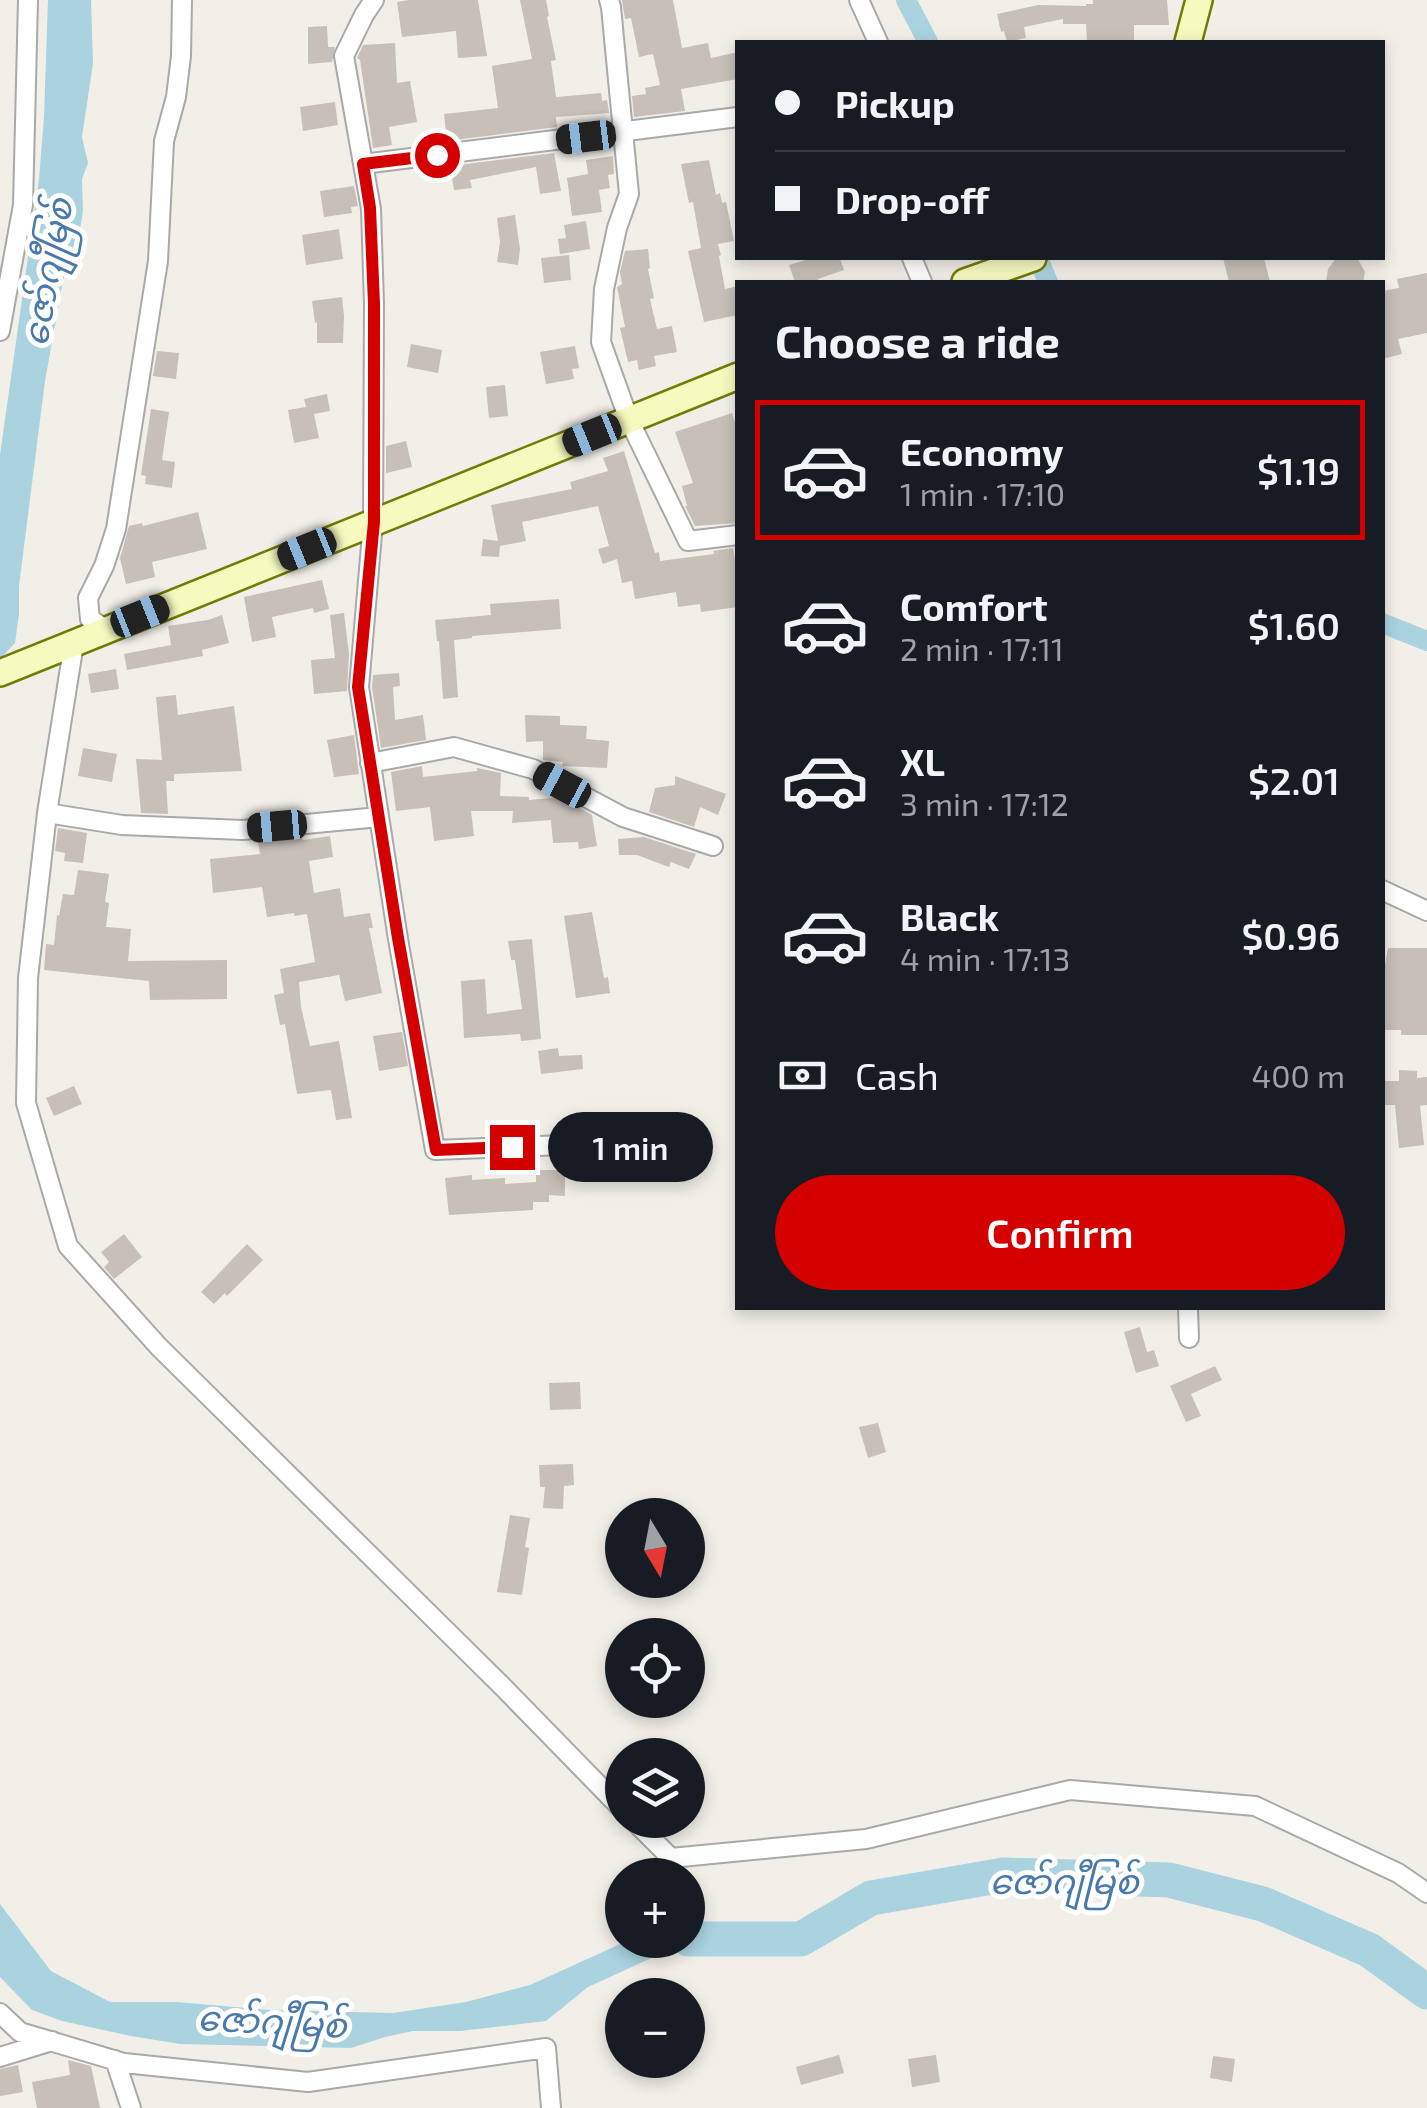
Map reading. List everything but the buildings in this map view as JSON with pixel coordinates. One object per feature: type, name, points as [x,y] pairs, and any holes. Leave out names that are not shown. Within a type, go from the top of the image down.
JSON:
[{"type":"street","points":[[0,331],[23,205],[28,0]]},
{"type":"street","points":[[107,630],[90,619],[88,598],[116,529],[158,262],[164,141],[176,97],[182,0]]},
{"type":"street","points":[[374,0],[344,56],[370,208],[374,304],[374,522],[358,687],[436,1150],[588,1144]]},
{"type":"street","points":[[608,0],[629,194],[604,289],[602,342],[629,420],[688,541],[735,535]]},
{"type":"street","points":[[859,0],[877,40]]},
{"type":"street","points":[[1189,40],[1199,0]]},
{"type":"street","points":[[363,164],[735,117]]},
{"type":"street","points":[[971,280],[1009,263]]},
{"type":"street","points":[[0,674],[735,377]]},
{"type":"street","points":[[74,643],[47,813],[28,978],[26,1103],[68,1246],[159,1347],[605,1792]]},
{"type":"street","points":[[370,763],[454,747],[533,769],[622,817],[713,846]]},
{"type":"street","points":[[47,813],[122,825],[243,830],[379,817]]},
{"type":"street","points":[[1385,891],[1427,911]]},
{"type":"street","points":[[1188,1310],[1189,1338]]},
{"type":"street","points":[[652,1838],[671,1858],[866,1838],[1070,1790],[1254,1806],[1398,1872],[1427,1893]]},
{"type":"street","points":[[0,2013],[20,2032],[124,2063],[308,2082],[546,2048],[552,2108]]},
{"type":"street","points":[[0,2057],[52,2042]]},
{"type":"street","points":[[115,2060],[131,2108]]},
{"type":"water","points":[[48,0],[91,0],[93,63],[82,137],[88,163],[82,179],[79,235],[62,286],[45,381],[15,643],[0,659],[0,455],[39,179]]},
{"type":"water","points":[[0,1904],[51,1971],[110,2002],[393,2013],[466,2002],[530,1985],[605,1951],[605,1958],[651,1958],[588,1987],[546,2021],[460,2031],[413,2031],[351,2048],[180,2044],[131,2036],[62,2021],[32,2010],[0,1977]]},
{"type":"water","points":[[705,1928],[798,1928],[803,1950],[705,1949]]},
{"type":"waterway","points":[[906,0],[927,40]]},
{"type":"waterway","points":[[1039,260],[1047,280]]},
{"type":"waterway","points":[[1385,624],[1427,641]]},
{"type":"waterway","name":"ဇော်ဂျီမြစ်","points":[[705,1939],[801,1939],[871,1898],[1004,1875],[1169,1880],[1263,1904],[1369,1950],[1427,1992]]},
{"type":"route","points":[[437,155],[363,164],[370,208],[374,304],[374,522],[358,687],[436,1150],[512,1147]]}]
